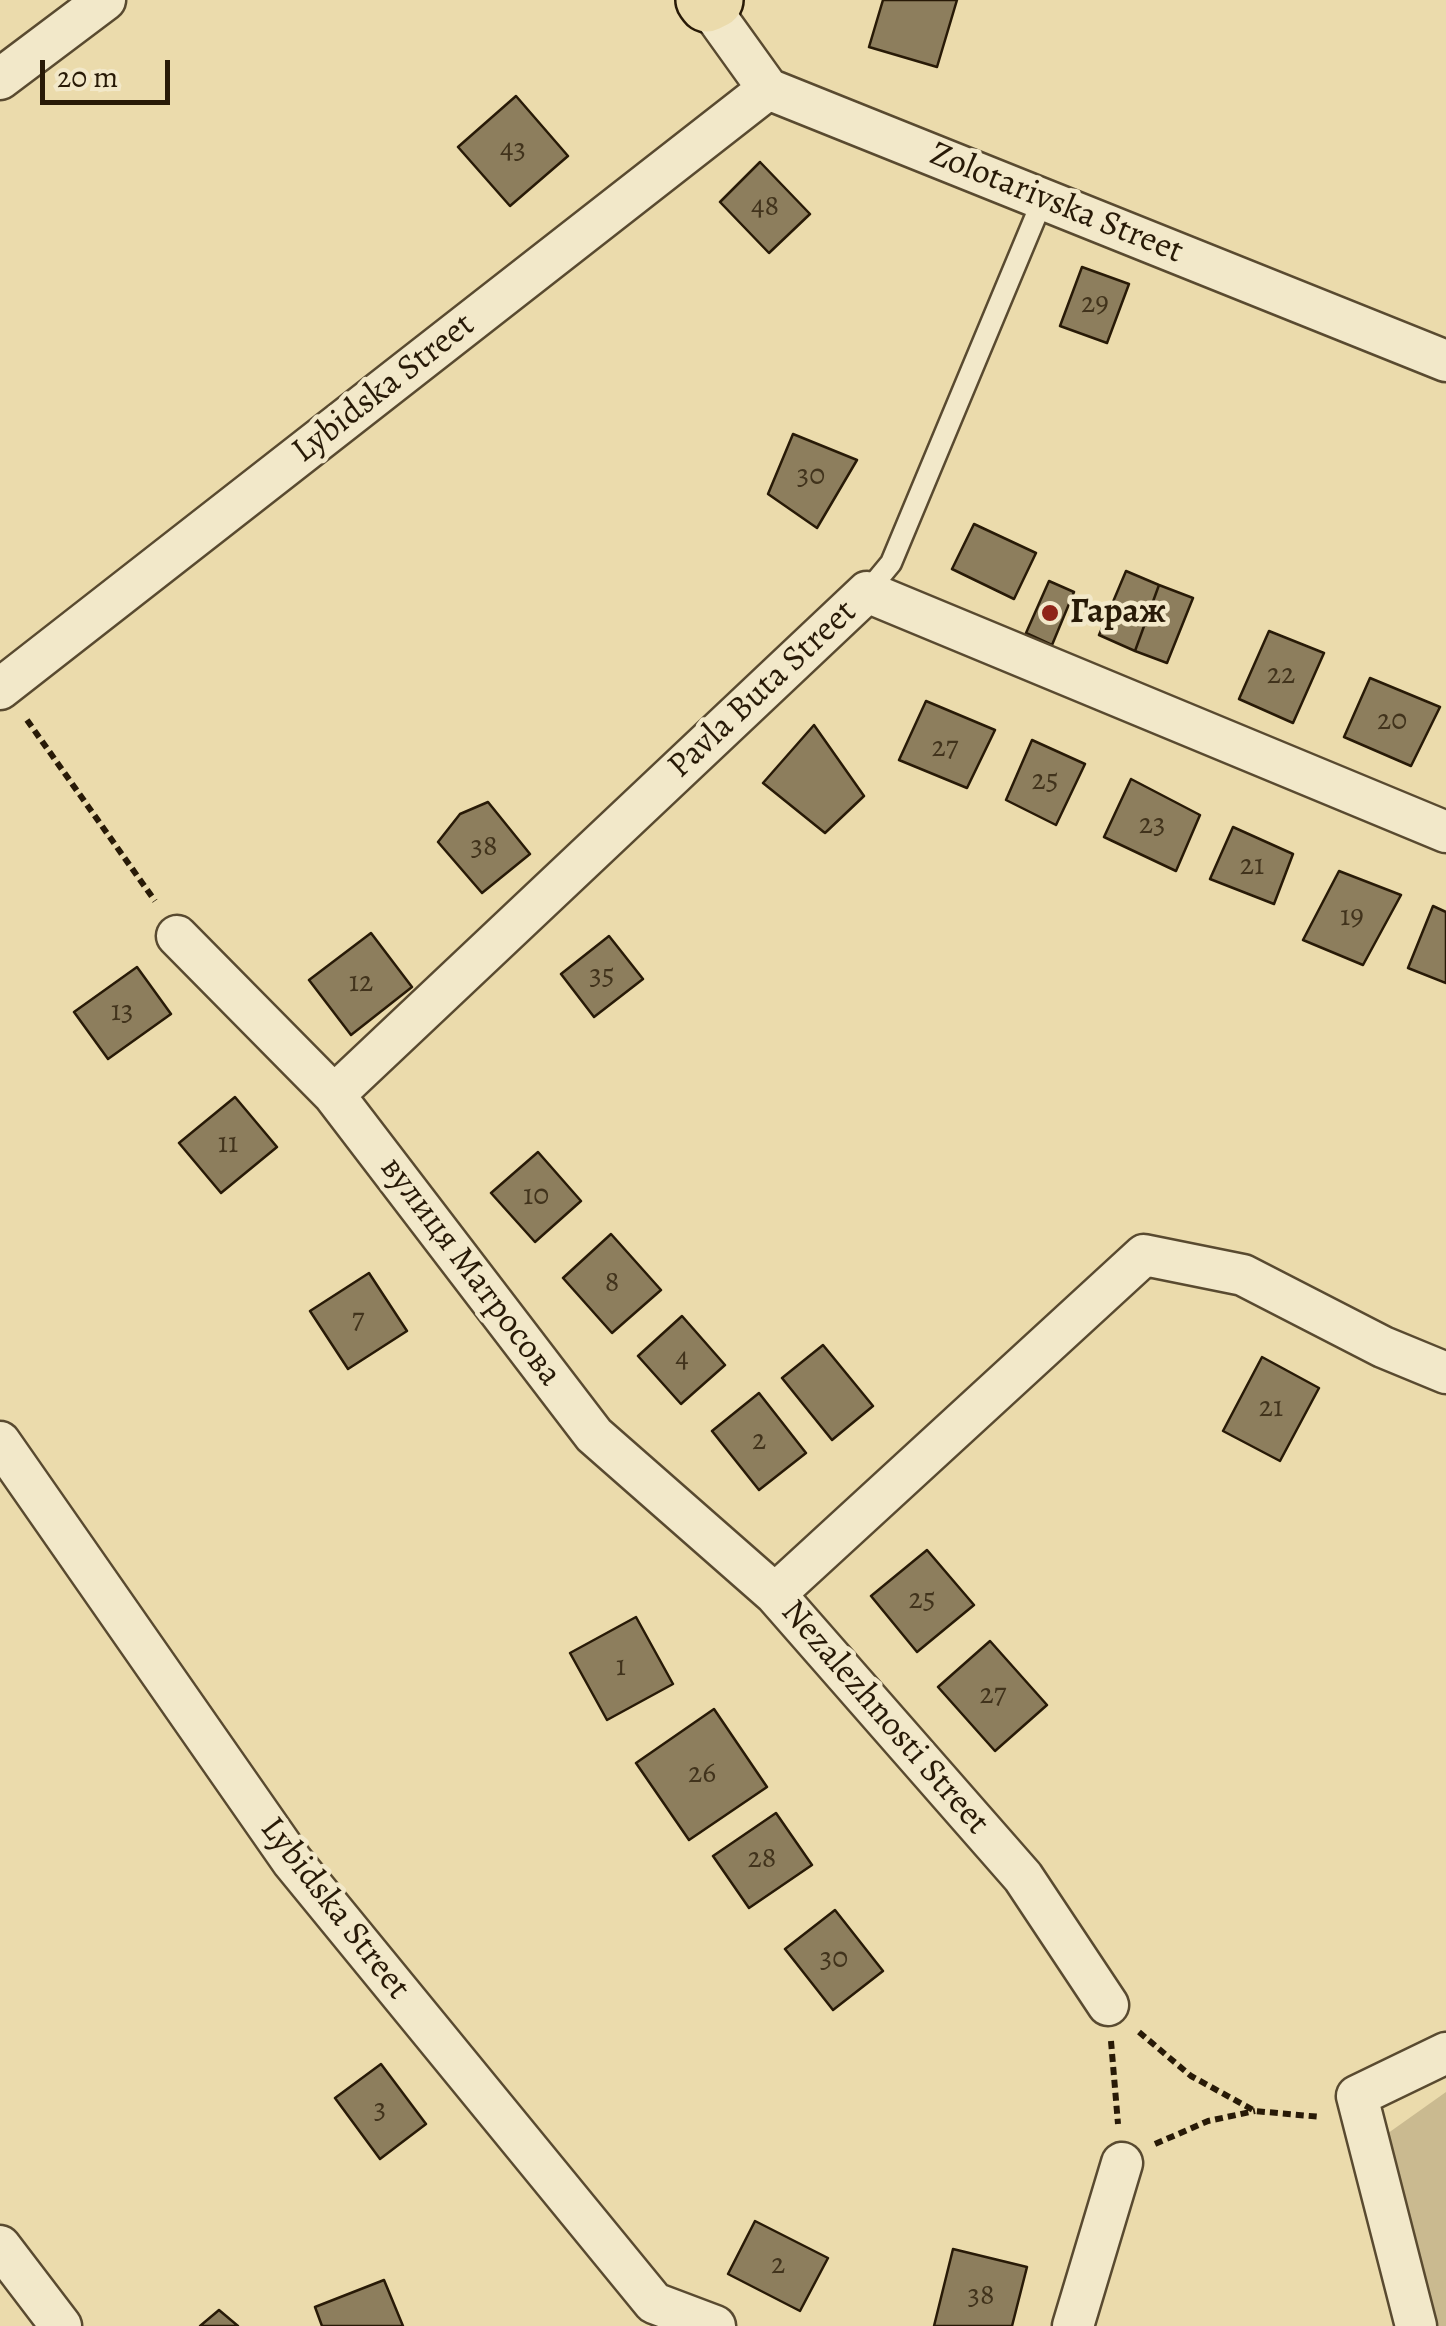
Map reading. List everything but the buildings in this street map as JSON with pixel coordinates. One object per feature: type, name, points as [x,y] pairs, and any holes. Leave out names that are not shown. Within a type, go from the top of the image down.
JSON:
[{"type":"street","points":[[0,79],[105,0]]},
{"type":"street","points":[[709,1],[768,89]]},
{"type":"street","name":"Zolotarivska Street","points":[[768,89],[1446,361]]},
{"type":"street","name":"Lybidska Street","points":[[1,688],[768,89]]},
{"type":"street","name":"Pavla Buta Street","points":[[334,1096],[867,592],[1446,832]]},
{"type":"street","name":"вулиця Матросова","points":[[177,936],[334,1096],[594,1434],[774,1594]]},
{"type":"street","name":"Nezalezhnosti Street","points":[[1108,2005],[1023,1877],[774,1594],[1144,1254],[1243,1276],[1383,1348],[1446,1373]]},
{"type":"street","name":"Lybidska Street","points":[[0,1442],[292,1862],[654,2304],[707,2325]]},
{"type":"street","points":[[1416,2326],[1357,2096],[1446,2053]]},
{"type":"street","points":[[1073,2326],[1122,2163]]},
{"type":"street","points":[[0,2246],[62,2326]]},
{"type":"lane","points":[[867,592],[890,563],[1044,199]]},
{"type":"path","points":[[1,688],[122,849],[177,936]]},
{"type":"path","points":[[1108,2005],[1191,2076],[1256,2111]]},
{"type":"path","points":[[1108,2005],[1122,2163],[1208,2121],[1256,2111],[1321,2117],[1357,2096]]},
{"type":"shaded area","points":[[1446,2092],[1446,2326],[1428,2326],[1353,2158]]},
{"type":"place","name":"Гараж","points":[[1050,613]]}]
